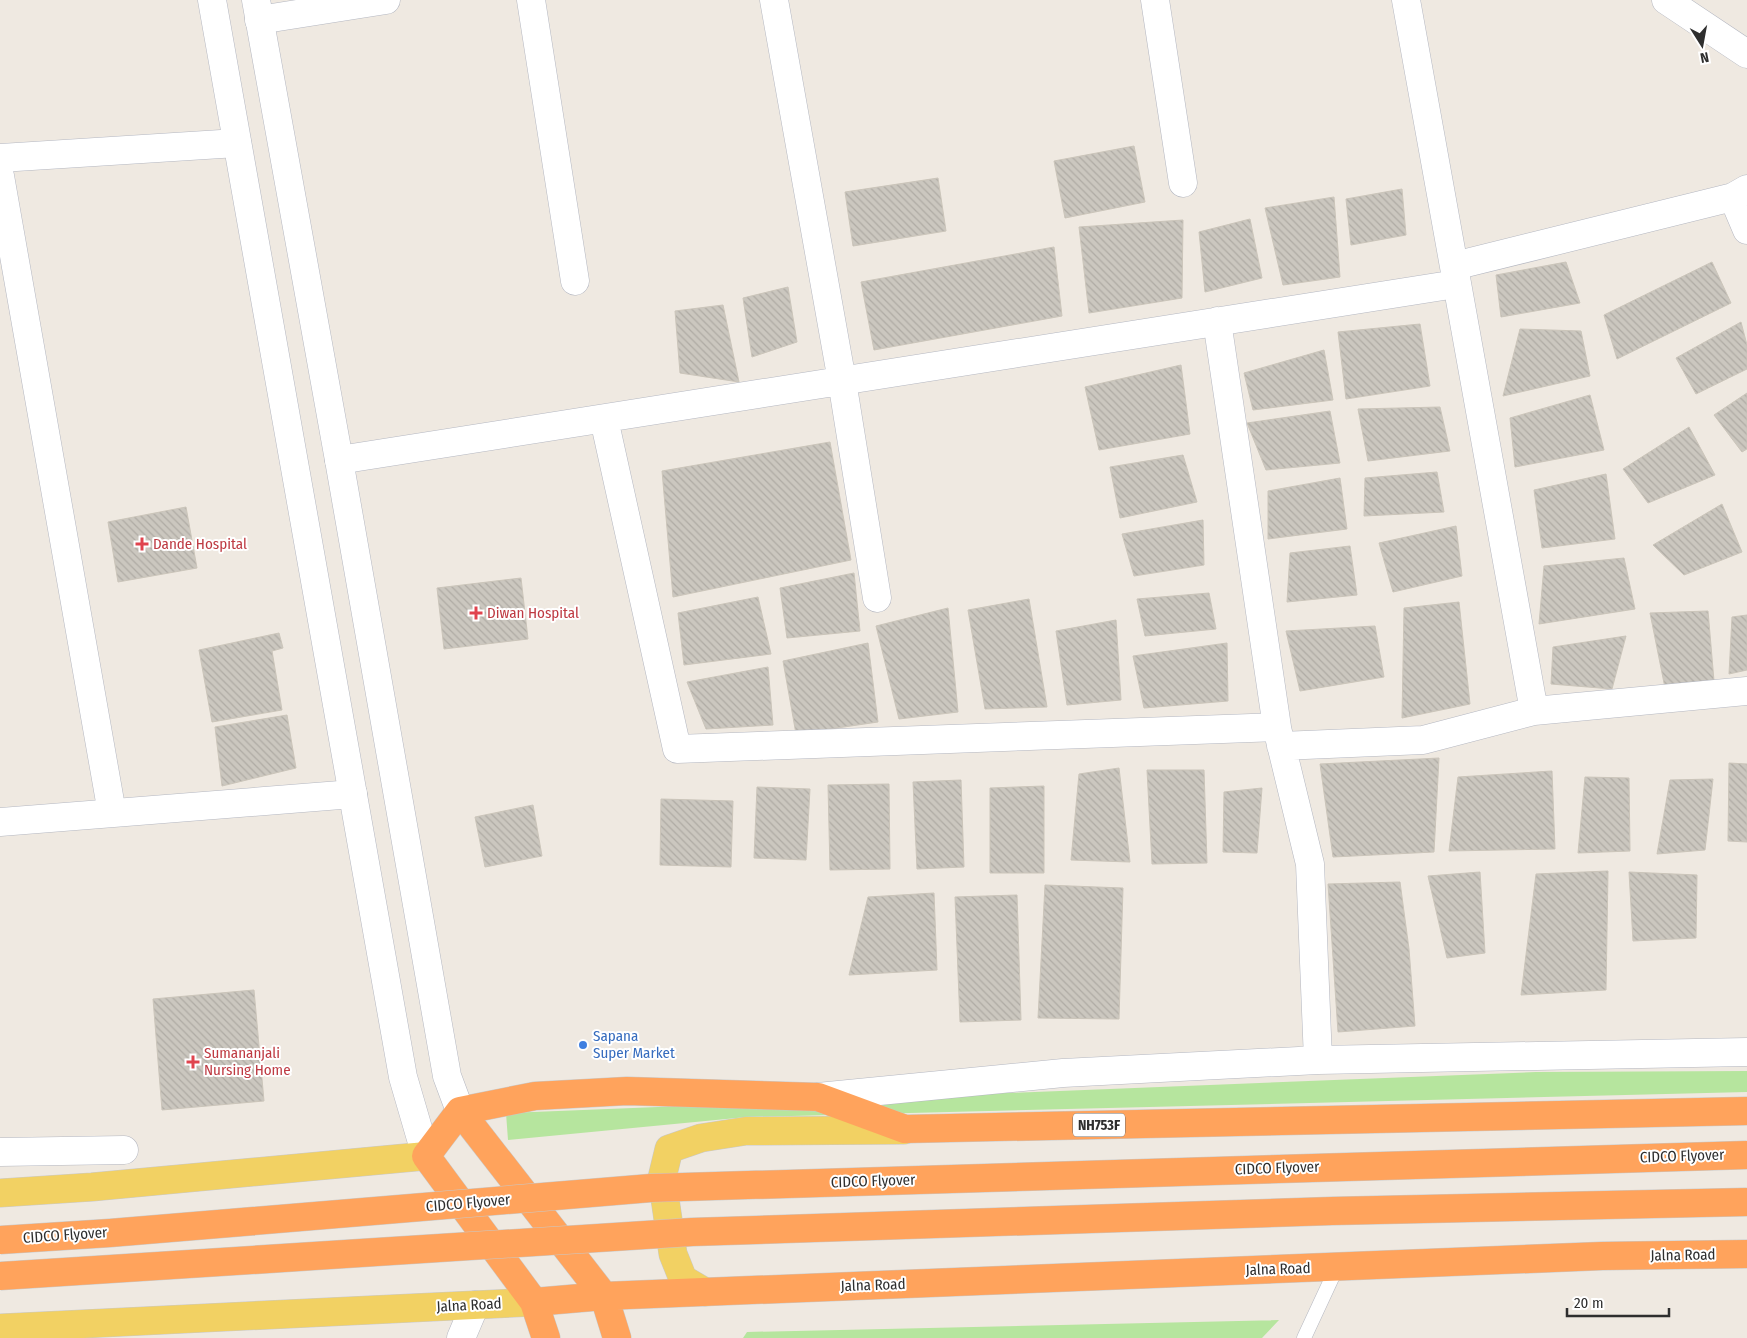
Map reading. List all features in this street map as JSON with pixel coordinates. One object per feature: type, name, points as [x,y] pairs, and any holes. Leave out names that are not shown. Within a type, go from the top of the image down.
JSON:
[{"type":"highway","name":"NH753F","points":[[460,1111],[534,1096],[627,1091],[818,1097],[905,1130],[1747,1111]]},
{"type":"highway","points":[[546,1338],[534,1302],[426,1156],[460,1111],[604,1296],[617,1338]]},
{"type":"highway","name":"CIDCO Flyover","points":[[0,1240],[110,1233],[651,1188],[1747,1155]]},
{"type":"highway","points":[[0,1276],[692,1232],[1332,1211],[1747,1202]]},
{"type":"highway","name":"Jalna Road","points":[[534,1302],[604,1296],[1602,1256],[1747,1254]]},
{"type":"main road","points":[[705,1292],[683,1278],[672,1254],[662,1178],[669,1150],[701,1138],[746,1132],[905,1130]]},
{"type":"main road","points":[[0,1192],[92,1187],[426,1156]]},
{"type":"main road","name":"Jalna Road","points":[[0,1328],[534,1302]]},
{"type":"street","points":[[212,0],[403,1077],[426,1156]]},
{"type":"street","points":[[386,0],[257,10],[339,460],[447,1076],[460,1111]]},
{"type":"street","points":[[530,0],[575,282]]},
{"type":"street","points":[[774,0],[842,381],[877,598]]},
{"type":"street","points":[[1155,0],[1183,183]]},
{"type":"street","points":[[1406,0],[1534,711]]},
{"type":"street","points":[[1666,0],[1747,54]]},
{"type":"street","points":[[0,158],[237,143]]},
{"type":"street","points":[[0,176],[112,813]]},
{"type":"street","points":[[339,460],[1217,322],[1455,275],[1740,193],[1747,230]]},
{"type":"street","points":[[1217,322],[1279,737],[1310,864],[1318,1060]]},
{"type":"street","points":[[604,419],[677,749],[1279,737],[1423,740],[1534,711],[1747,691]]},
{"type":"street","points":[[0,822],[353,794]]},
{"type":"street","points":[[818,1097],[1063,1073],[1318,1060],[1747,1052]]},
{"type":"street","points":[[0,1152],[124,1150]]},
{"type":"street","points":[[461,1338],[475,1304]]},
{"type":"lane","points":[[1304,1338],[1337,1267]]},
{"type":"green space","points":[[1747,1071],[1747,1092],[747,1117],[508,1140],[506,1113],[1536,1072]]},
{"type":"green space","points":[[1279,1320],[1262,1338],[743,1338],[747,1332]]},
{"type":"building","points":[[1134,146],[1145,202],[1065,218],[1054,161]]},
{"type":"building","points":[[938,178],[946,231],[853,246],[845,192]]},
{"type":"building","points":[[1402,189],[1406,235],[1351,245],[1346,199]]},
{"type":"building","points":[[1334,197],[1340,277],[1283,285],[1265,208]]},
{"type":"building","points":[[1250,219],[1262,278],[1205,292],[1199,232]]},
{"type":"building","points":[[1183,220],[1182,298],[1089,313],[1079,227]]},
{"type":"building","points":[[1054,247],[1062,316],[874,350],[861,282]]},
{"type":"building","points":[[1566,262],[1580,303],[1501,317],[1496,275]]},
{"type":"building","points":[[1712,262],[1731,303],[1617,359],[1604,315]]},
{"type":"building","points":[[788,287],[797,342],[752,357],[743,298]]},
{"type":"building","points":[[723,305],[739,382],[680,373],[675,311]]},
{"type":"building","points":[[1741,322],[1747,345],[1747,369],[1696,394],[1676,358]]},
{"type":"building","points":[[1420,324],[1430,386],[1346,399],[1338,332]]},
{"type":"building","points":[[1520,329],[1581,331],[1590,376],[1503,396]]},
{"type":"building","points":[[1324,350],[1333,400],[1253,410],[1244,373]]},
{"type":"building","points":[[1181,365],[1190,434],[1099,450],[1085,387]]},
{"type":"building","points":[[1747,393],[1747,449],[1742,452],[1714,415]]},
{"type":"building","points":[[1590,395],[1604,450],[1515,467],[1510,418]]},
{"type":"building","points":[[1440,407],[1450,451],[1368,461],[1358,409]]},
{"type":"building","points":[[1330,411],[1340,463],[1266,470],[1247,423]]},
{"type":"building","points":[[1689,427],[1715,475],[1648,503],[1623,469]]},
{"type":"building","points":[[830,442],[851,560],[673,597],[662,471]]},
{"type":"building","points":[[1183,455],[1197,502],[1120,518],[1110,467]]},
{"type":"building","points":[[1437,472],[1444,512],[1364,516],[1365,478]]},
{"type":"building","points":[[1606,474],[1615,539],[1542,548],[1534,490]]},
{"type":"building","points":[[1340,478],[1347,529],[1268,539],[1268,491]]},
{"type":"building","points":[[1722,504],[1742,552],[1684,575],[1653,545]]},
{"type":"building","points":[[186,507],[197,568],[118,582],[108,522]]},
{"type":"building","points":[[1203,520],[1204,565],[1134,576],[1122,534]]},
{"type":"building","points":[[1456,526],[1462,576],[1393,592],[1379,543]]},
{"type":"building","points":[[1350,546],[1357,595],[1287,602],[1290,553]]},
{"type":"building","points":[[1624,558],[1635,609],[1539,624],[1544,566]]},
{"type":"building","points":[[854,573],[860,631],[787,638],[780,588]]},
{"type":"building","points":[[521,578],[528,639],[444,649],[437,588]]},
{"type":"building","points":[[1209,593],[1216,629],[1145,636],[1137,599]]},
{"type":"building","points":[[758,597],[771,654],[684,665],[678,613]]},
{"type":"building","points":[[1029,599],[1047,707],[985,709],[968,610]]},
{"type":"building","points":[[1459,602],[1470,704],[1402,718],[1404,608]]},
{"type":"building","points":[[948,608],[958,712],[899,719],[876,626]]},
{"type":"building","points":[[1708,611],[1714,681],[1667,698],[1650,613]]},
{"type":"building","points":[[1747,615],[1747,670],[1729,674],[1732,617]]},
{"type":"building","points":[[1116,620],[1121,700],[1067,705],[1056,631]]},
{"type":"building","points":[[1375,626],[1384,677],[1300,691],[1286,631]]},
{"type":"building","points":[[279,633],[283,648],[272,651],[282,710],[212,722],[199,650]]},
{"type":"building","points":[[1626,636],[1612,689],[1551,684],[1553,647]]},
{"type":"building","points":[[868,643],[878,722],[796,734],[783,661]]},
{"type":"building","points":[[1227,643],[1228,701],[1144,708],[1133,656]]},
{"type":"building","points":[[768,667],[773,725],[706,729],[687,682]]},
{"type":"building","points":[[287,715],[296,768],[222,786],[215,727]]},
{"type":"building","points":[[1439,758],[1434,852],[1333,857],[1320,764]]},
{"type":"building","points":[[1729,763],[1747,764],[1747,842],[1728,841]]},
{"type":"building","points":[[1119,768],[1130,862],[1071,860],[1079,774]]},
{"type":"building","points":[[1147,770],[1204,770],[1207,863],[1152,864]]},
{"type":"building","points":[[1552,771],[1555,849],[1449,851],[1458,777]]},
{"type":"building","points":[[1585,777],[1629,778],[1630,851],[1578,853]]},
{"type":"building","points":[[1713,779],[1705,850],[1657,854],[1670,780]]},
{"type":"building","points":[[961,780],[964,867],[917,869],[913,782]]},
{"type":"building","points":[[889,784],[890,869],[830,870],[828,785]]},
{"type":"building","points":[[1044,786],[1044,873],[990,873],[990,788]]},
{"type":"building","points":[[757,787],[810,789],[806,860],[754,858]]},
{"type":"building","points":[[1262,788],[1257,853],[1223,852],[1224,792]]},
{"type":"building","points":[[661,799],[733,801],[731,867],[660,865]]},
{"type":"building","points":[[533,805],[542,856],[485,867],[475,817]]},
{"type":"building","points":[[1608,871],[1606,990],[1521,995],[1536,874]]},
{"type":"building","points":[[1480,872],[1485,953],[1447,958],[1428,876]]},
{"type":"building","points":[[1629,872],[1697,875],[1696,938],[1633,941]]},
{"type":"building","points":[[1400,882],[1409,949],[1415,1026],[1338,1032],[1328,884]]},
{"type":"building","points":[[1045,885],[1123,888],[1119,1019],[1038,1018]]},
{"type":"building","points":[[934,893],[937,970],[849,975],[868,897]]},
{"type":"building","points":[[1017,895],[1021,1020],[960,1022],[955,897]]},
{"type":"building","points":[[254,990],[264,1101],[162,1110],[153,999]]},
{"type":"place","name":"Dande Hospital","points":[[142,544]]},
{"type":"place","name":"Diwan Hospital","points":[[476,613]]},
{"type":"place","name":"Sapana Super Market","points":[[583,1045]]},
{"type":"place","name":"Sumananjali Nursing Home","points":[[193,1062]]}]
